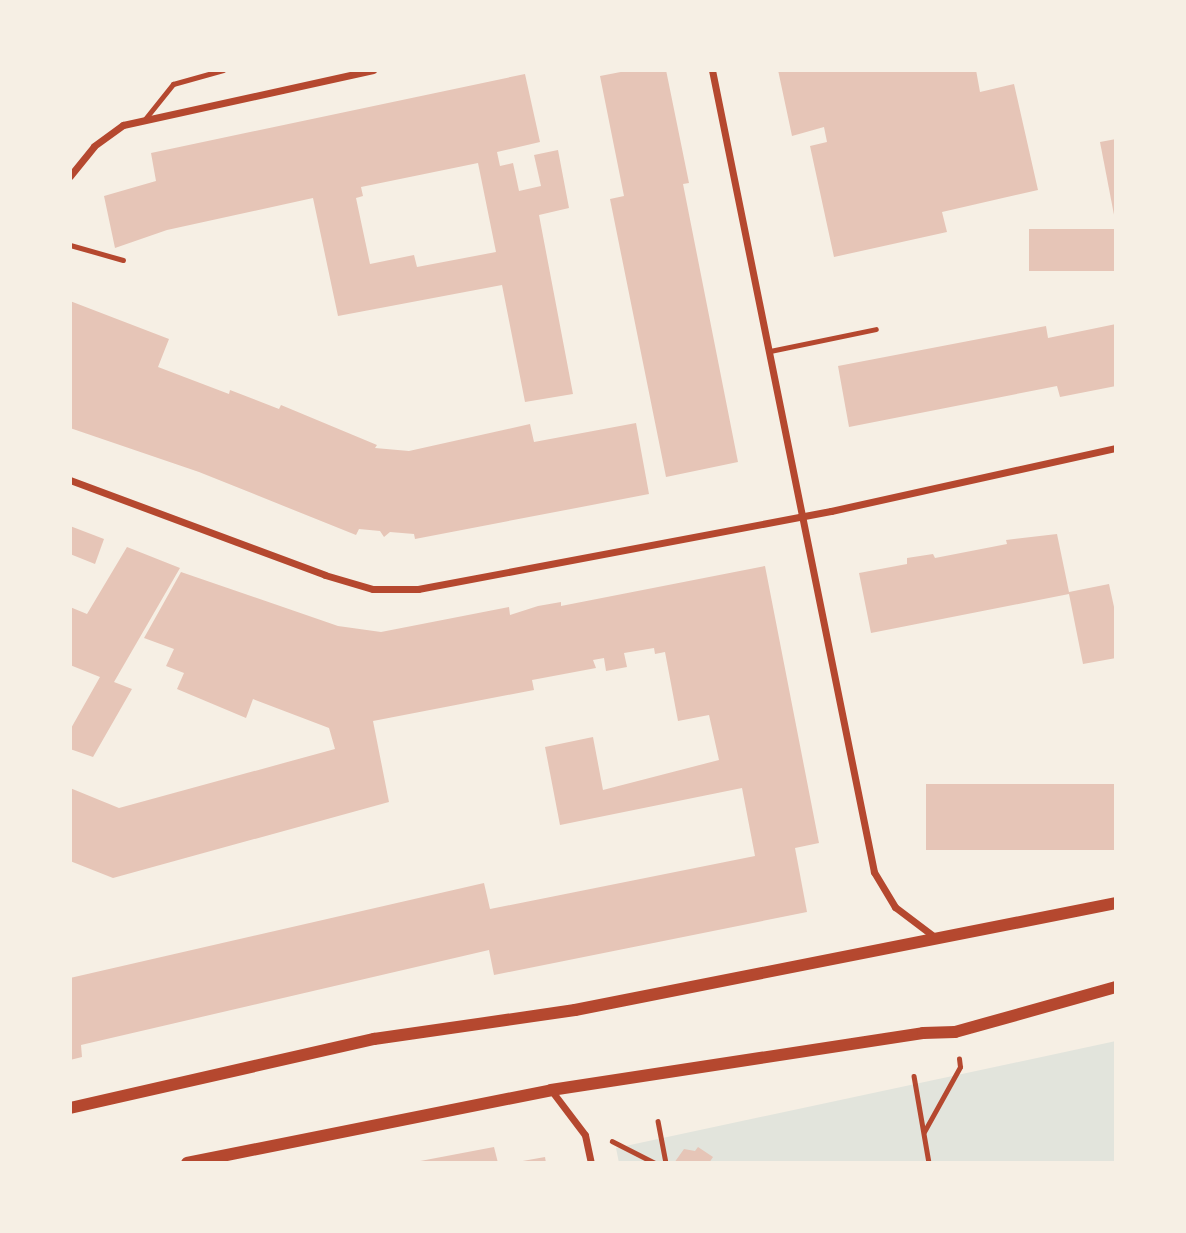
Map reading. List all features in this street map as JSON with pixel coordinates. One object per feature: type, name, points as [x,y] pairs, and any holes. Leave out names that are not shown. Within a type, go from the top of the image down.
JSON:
[{"type":"street","points":[[70,176],[106,134],[145,119],[373,70]]},
{"type":"street","points":[[712,70],[771,351],[801,517],[874,872],[895,906],[940,941]]},
{"type":"street","points":[[70,480],[325,575],[373,589],[442,586],[801,517],[1116,448]]},
{"type":"street","points":[[70,1108],[374,1039],[575,1010],[940,941],[1116,903]]},
{"type":"street","points":[[187,1163],[551,1090],[923,1033],[955,1032],[1116,988]]},
{"type":"street","points":[[551,1090],[585,1135],[591,1163]]},
{"type":"lane","points":[[145,119],[173,84],[223,70]]},
{"type":"lane","points":[[70,245],[123,260]]},
{"type":"lane","points":[[771,351],[876,328]]},
{"type":"path","points":[[924,1132],[960,1067],[959,1051]]},
{"type":"path","points":[[914,1076],[929,1163]]},
{"type":"path","points":[[658,1121],[666,1163]]},
{"type":"path","points":[[635,1153],[655,1163]]},
{"type":"shaded area","points":[[1116,1041],[1116,1163],[619,1163],[616,1148]]},
{"type":"building","points":[[631,70],[666,70],[689,183],[683,184],[738,462],[666,477],[610,199],[624,196],[600,76]]},
{"type":"building","points":[[778,70],[976,70],[980,92],[1014,84],[1038,190],[942,212],[947,232],[834,257],[810,146],[827,142],[824,127],[792,136]]},
{"type":"building","points":[[525,74],[540,142],[497,152],[500,166],[513,163],[519,191],[541,186],[534,155],[558,150],[569,208],[539,215],[573,394],[525,402],[502,285],[338,316],[313,198],[167,230],[115,248],[104,196],[156,181],[151,153]],"holes":[[[478,163],[496,252],[417,267],[414,255],[370,264],[356,198],[363,196],[361,187]]]},
{"type":"building","points":[[1116,139],[1116,219],[1115,220],[1100,142]]},
{"type":"building","points":[[1029,229],[1116,229],[1116,271],[1029,271]]},
{"type":"building","points":[[70,301],[169,339],[158,367],[229,394],[230,390],[279,409],[281,405],[377,445],[375,448],[409,451],[530,424],[534,442],[636,423],[649,494],[415,539],[414,534],[390,532],[384,537],[380,531],[359,529],[356,535],[199,472],[70,428]]},
{"type":"building","points":[[1116,324],[1116,386],[1060,397],[1057,386],[849,427],[838,366],[1046,326],[1048,338]]},
{"type":"building","points":[[70,526],[104,539],[95,564],[70,554]]},
{"type":"building","points":[[1057,534],[1069,592],[1109,584],[1116,616],[1116,658],[1083,664],[1069,594],[871,633],[859,573],[907,564],[907,558],[933,554],[935,558],[1007,544],[1006,540]]},
{"type":"building","points":[[127,547],[180,568],[114,682],[132,689],[93,757],[70,749],[70,730],[100,677],[70,665],[70,607],[87,614]]},
{"type":"building","points":[[765,566],[819,843],[795,848],[807,912],[494,975],[489,950],[81,1045],[82,1057],[70,1060],[70,978],[484,883],[490,909],[755,856],[742,788],[560,825],[545,747],[593,737],[603,790],[719,760],[709,715],[678,721],[665,652],[655,654],[654,648],[624,653],[627,667],[606,671],[604,658],[593,660],[596,668],[532,680],[534,690],[373,721],[389,802],[113,878],[70,861],[70,788],[119,808],[335,749],[329,728],[253,699],[246,718],[177,689],[184,673],[166,666],[174,649],[144,638],[181,572],[338,626],[381,632],[509,607],[510,615],[538,606],[561,602],[561,606]]},
{"type":"building","points":[[926,784],[1116,784],[1116,850],[926,850]]},
{"type":"building","points":[[494,1147],[498,1163],[415,1163],[415,1162]]},
{"type":"building","points":[[698,1147],[713,1157],[709,1163],[674,1163],[684,1149],[695,1151]]},
{"type":"building","points":[[545,1157],[546,1163],[517,1162]]}]
